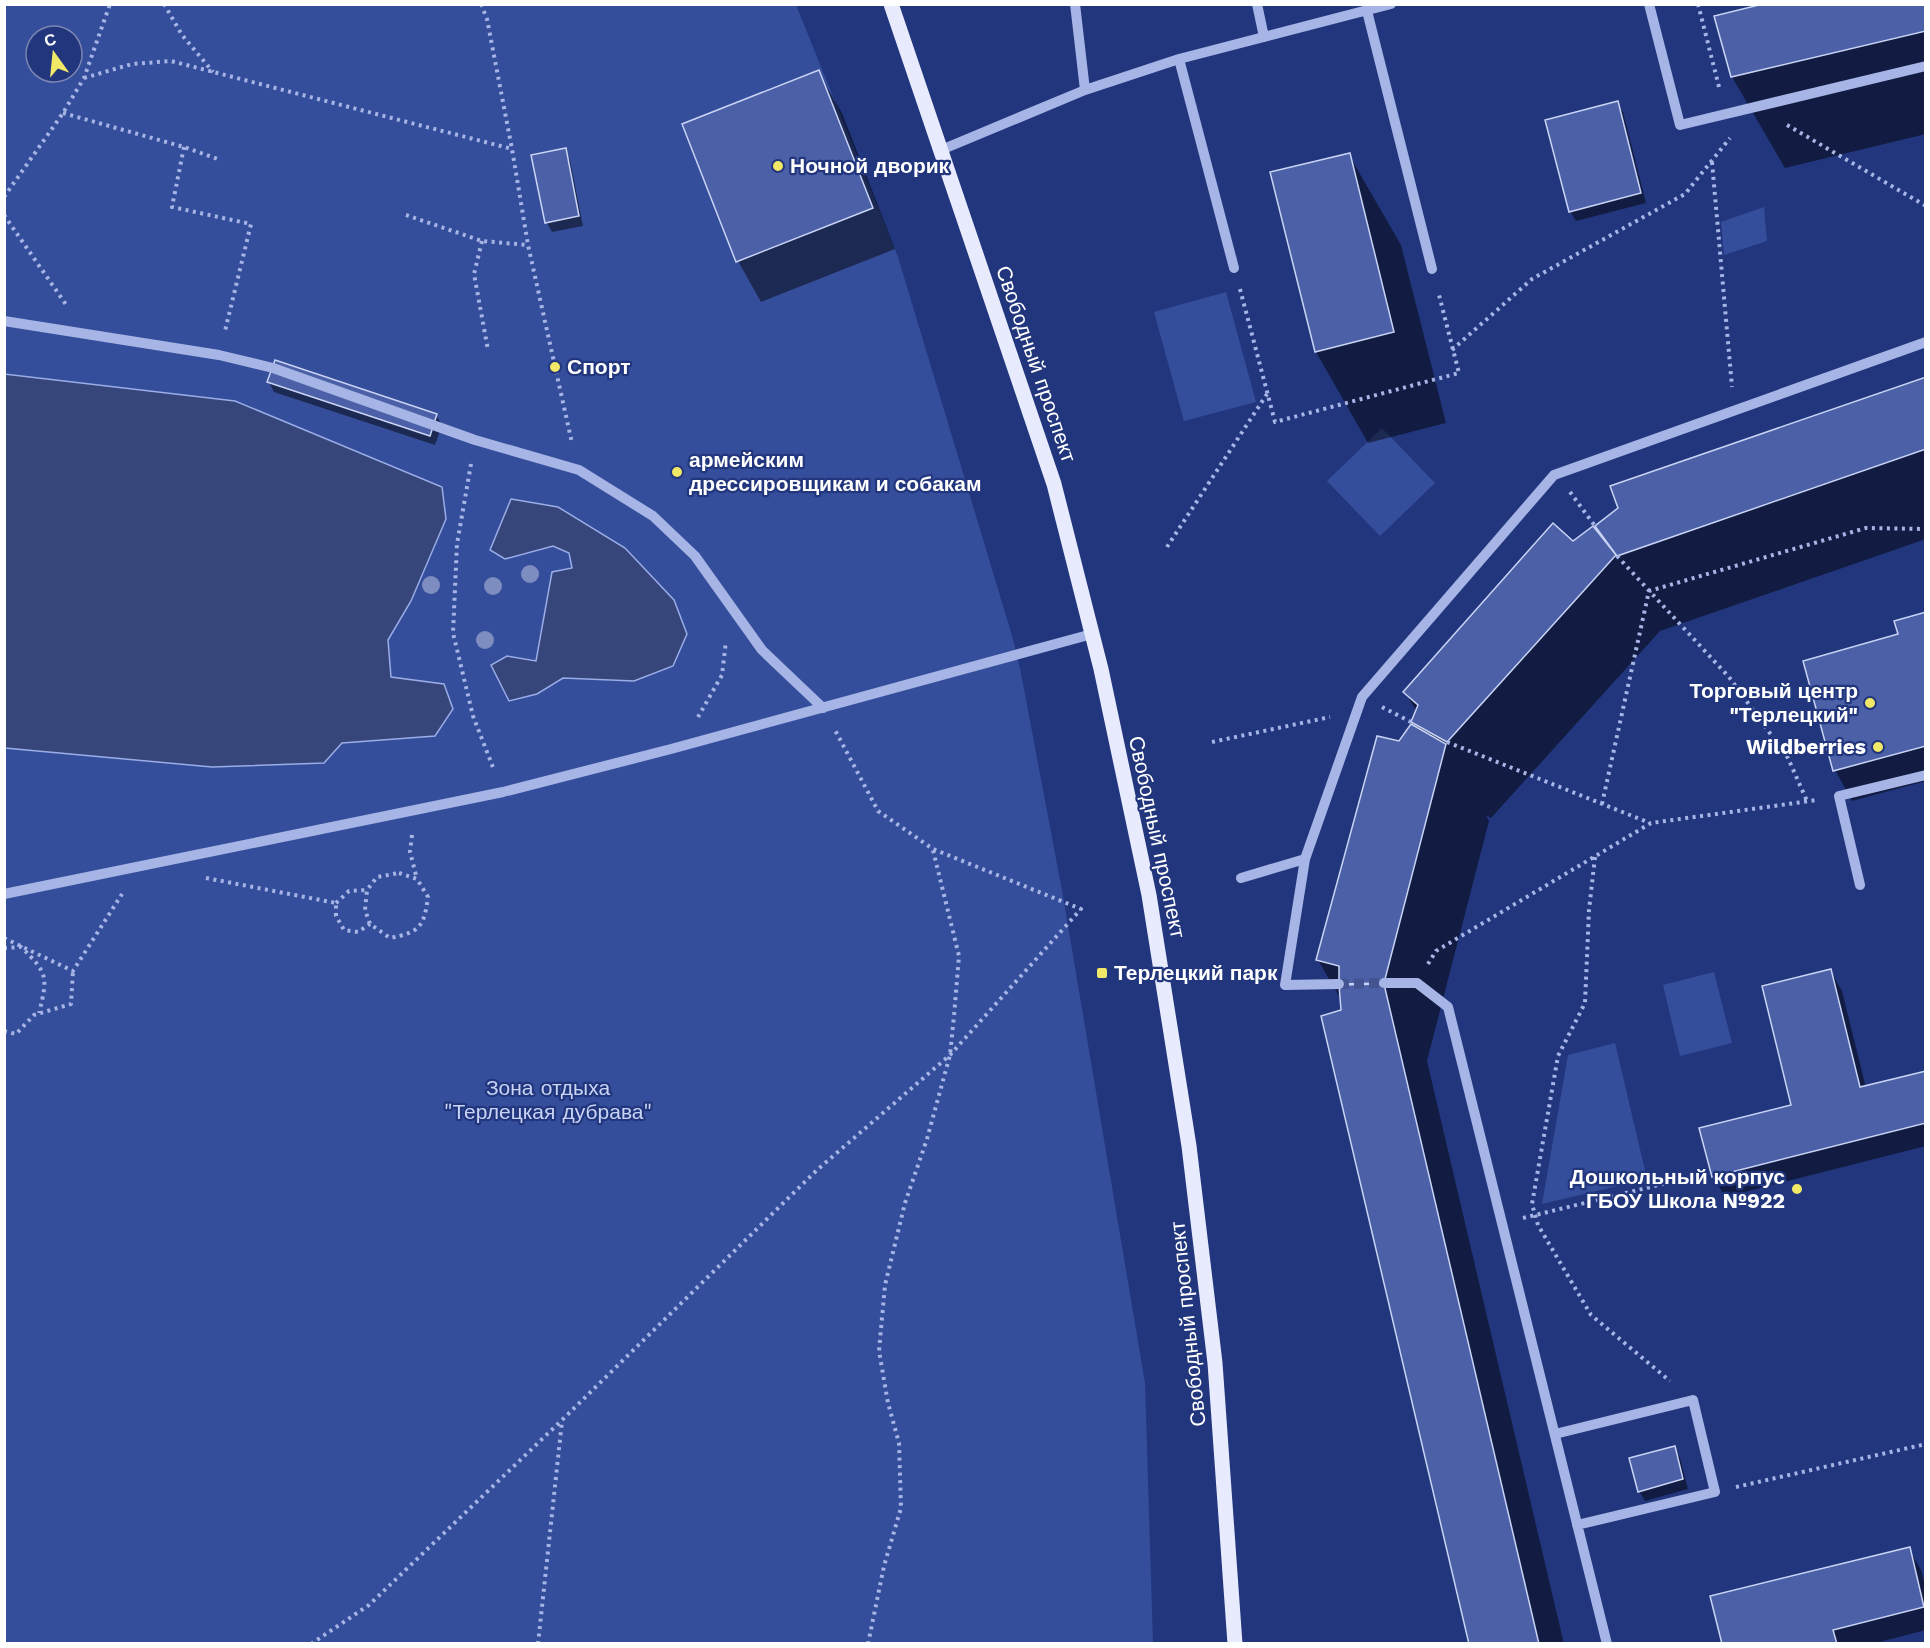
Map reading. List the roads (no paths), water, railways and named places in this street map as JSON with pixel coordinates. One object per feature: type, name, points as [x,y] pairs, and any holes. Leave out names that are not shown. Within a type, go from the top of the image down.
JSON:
[{"type":"main road","name":"Свободный проспект","points":[[886,4],[912,65]]},
{"type":"main road","name":"Свободный проспект","points":[[891,4],[1054,484],[1092,634],[1149,896],[1189,1146],[1215,1363],[1235,1644]]},
{"type":"lane","points":[[1076,4],[1085,90]]},
{"type":"lane","points":[[1257,4],[1264,37]]},
{"type":"lane","points":[[941,150],[1085,90],[1179,59],[1391,4]]},
{"type":"lane","points":[[1648,4],[1680,125],[1926,66]]},
{"type":"lane","points":[[1367,11],[1432,269]]},
{"type":"lane","points":[[1179,59],[1234,268]]},
{"type":"lane","points":[[4,321],[219,355],[273,368],[475,440],[579,470],[653,516],[695,556],[762,650],[823,708]]},
{"type":"lane","points":[[1339,984],[1285,985],[1305,859],[1362,697],[1554,475],[1926,342]]},
{"type":"lane","points":[[4,894],[503,792],[671,749],[1092,634]]},
{"type":"lane","points":[[1860,885],[1839,796],[1926,775]]},
{"type":"lane","points":[[1241,878],[1305,859]]},
{"type":"lane","points":[[1384,983],[1417,983],[1448,1006],[1607,1644]]},
{"type":"lane","points":[[1555,1434],[1693,1400],[1715,1492],[1577,1525]]},
{"type":"tunnel","points":[[1339,984],[1384,983]]},
{"type":"place","name":"Ночной дворик","points":[[778,166]]},
{"type":"place","name":"Спорт","points":[[555,367]]},
{"type":"place","name":"армейским дрессировщикам и собакам","points":[[677,472]]},
{"type":"place","name":"Торговый центр \"Терлецкий\"","points":[[1870,703]]},
{"type":"place","name":"Wildberries","points":[[1878,747]]},
{"type":"place","name":"Терлецкий парк","points":[[1102,973]]},
{"type":"place","name":"Дошкольный корпус ГБОУ Школа №922","points":[[1797,1189]]},
{"type":"park label","name":"Зона отдыха \"Терлецкая дубрава\"","points":[[548,1100]]}]
